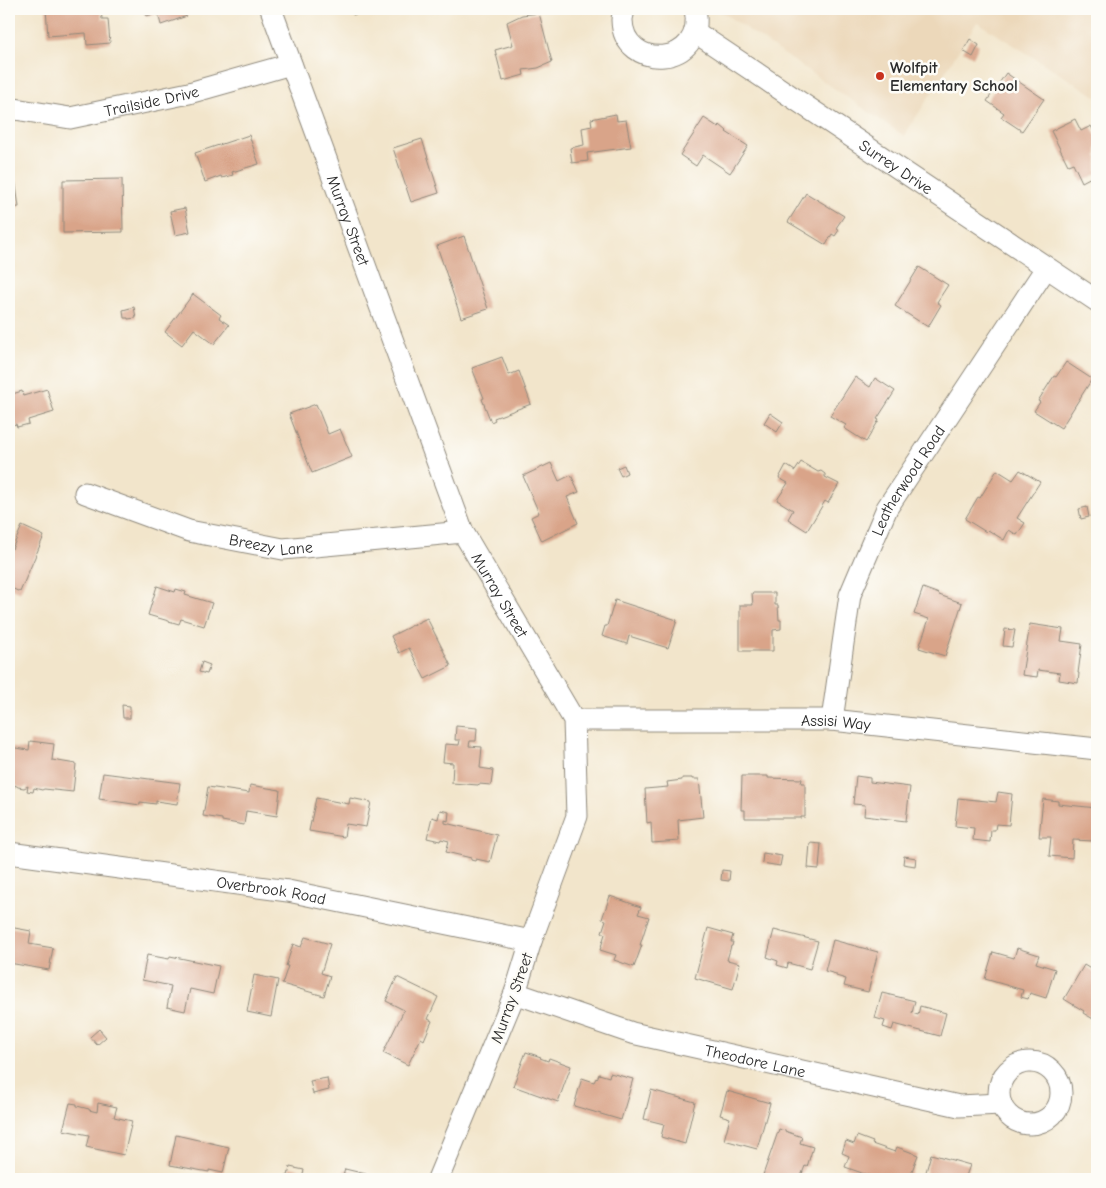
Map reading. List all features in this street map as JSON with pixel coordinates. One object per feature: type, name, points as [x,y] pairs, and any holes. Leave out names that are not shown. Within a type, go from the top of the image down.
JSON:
[{"type":"street","name":"Murray Street","points":[[271,9],[463,532],[574,720],[577,816],[531,941],[515,993],[438,1179]]},
{"type":"street","points":[[624,9],[622,20],[625,33],[631,44],[642,53],[654,57],[667,56],[679,52],[689,43],[695,32],[698,19],[696,9]]},
{"type":"street","name":"Surrey Drive","points":[[695,32],[1097,301]]},
{"type":"street","name":"Trailside Drive","points":[[9,108],[70,118],[189,93],[291,64]]},
{"type":"street","name":"Leatherwood Road","points":[[832,720],[850,595],[887,508],[1046,268]]},
{"type":"street","name":"Breezy Lane","points":[[85,494],[189,531],[283,549],[463,532]]},
{"type":"street","name":"Assisi Way","points":[[574,720],[832,720],[1097,749]]},
{"type":"street","name":"Overbrook Road","points":[[9,853],[288,891],[531,941]]},
{"type":"street","name":"Theodore Lane","points":[[515,993],[642,1035],[959,1106],[1001,1104]]},
{"type":"shaded area","name":"Wolfpit Elementary School","points":[[719,9],[1097,9],[1097,97],[977,22],[904,136]]},
{"type":"building","points":[[46,9],[101,9],[102,19],[108,19],[110,43],[87,45],[86,33],[48,36]]},
{"type":"building","points":[[144,9],[203,9],[161,25],[158,13],[146,16]]},
{"type":"building","points":[[351,9],[375,9],[353,15]]},
{"type":"building","points":[[539,13],[552,62],[538,68],[523,70],[524,75],[503,81],[495,50],[513,45],[507,22],[522,15]]},
{"type":"building","points":[[970,39],[979,45],[973,57],[963,51]]},
{"type":"building","points":[[1006,73],[1044,99],[1022,131],[1001,117],[1004,113],[987,101]]},
{"type":"building","points":[[616,114],[617,121],[626,120],[631,147],[587,153],[588,161],[572,163],[570,148],[584,145],[582,128],[592,126],[591,119]]},
{"type":"building","points":[[704,118],[718,127],[720,125],[726,132],[748,146],[730,173],[703,155],[696,166],[680,155]]},
{"type":"building","points":[[1075,119],[1081,131],[1091,126],[1097,137],[1097,174],[1082,182],[1073,163],[1068,165],[1051,131]]},
{"type":"building","points":[[249,135],[259,164],[232,172],[233,175],[222,178],[221,176],[205,182],[195,153]]},
{"type":"building","points":[[422,139],[439,193],[411,202],[393,148]]},
{"type":"building","points":[[15,179],[19,207],[9,208],[9,180]]},
{"type":"building","points":[[122,179],[123,232],[63,233],[63,180]]},
{"type":"building","points":[[806,193],[844,216],[836,228],[839,230],[835,236],[832,234],[826,245],[788,222]]},
{"type":"building","points":[[185,208],[190,232],[175,235],[170,211]]},
{"type":"building","points":[[464,236],[488,309],[461,318],[437,246]]},
{"type":"building","points":[[919,267],[948,285],[937,302],[941,305],[928,327],[895,306]]},
{"type":"building","points":[[193,294],[221,315],[219,318],[229,325],[214,344],[194,329],[182,345],[165,332]]},
{"type":"building","points":[[134,307],[136,318],[124,318],[123,310]]},
{"type":"building","points":[[502,357],[509,375],[519,371],[531,404],[494,418],[495,420],[491,422],[472,368]]},
{"type":"building","points":[[1066,362],[1092,379],[1061,428],[1034,411],[1054,376],[1056,377]]},
{"type":"building","points":[[855,377],[870,387],[875,378],[895,391],[877,419],[879,420],[866,442],[844,428],[846,425],[830,416]]},
{"type":"building","points":[[47,389],[54,412],[28,420],[29,424],[17,427],[16,424],[9,426],[9,395],[22,391],[23,396]]},
{"type":"building","points":[[316,404],[328,434],[340,429],[352,457],[312,473],[289,414]]},
{"type":"building","points":[[770,413],[783,422],[777,432],[764,423]]},
{"type":"building","points":[[801,462],[818,472],[821,471],[825,474],[825,477],[839,484],[828,503],[825,501],[807,531],[788,519],[793,510],[777,500],[788,483],[779,478],[786,465],[795,471]]},
{"type":"building","points":[[551,463],[559,481],[571,475],[579,492],[567,497],[578,523],[542,541],[531,517],[539,513],[523,476]]},
{"type":"building","points":[[624,465],[627,473],[621,476],[617,468]]},
{"type":"building","points":[[997,470],[1013,480],[1020,470],[1040,482],[1017,518],[1025,523],[1017,535],[1009,530],[1004,540],[965,519]]},
{"type":"building","points":[[1087,507],[1089,517],[1081,519],[1079,509]]},
{"type":"building","points":[[22,526],[44,536],[20,592],[9,587],[9,548],[12,549]]},
{"type":"building","points":[[157,586],[175,592],[176,589],[186,592],[185,595],[212,603],[204,626],[181,619],[179,624],[148,615]]},
{"type":"building","points":[[923,588],[962,603],[945,656],[919,648],[929,619],[914,614]]},
{"type":"building","points":[[752,593],[775,593],[775,605],[778,605],[781,629],[773,630],[773,651],[740,651],[740,605],[753,605]]},
{"type":"building","points":[[615,600],[677,620],[668,648],[629,636],[627,644],[602,636]]},
{"type":"building","points":[[427,618],[451,666],[425,679],[409,648],[399,653],[391,636]]},
{"type":"building","points":[[1030,624],[1063,629],[1061,641],[1082,644],[1078,683],[1059,680],[1060,673],[1038,670],[1037,677],[1022,675]]},
{"type":"building","points":[[1005,629],[1015,630],[1012,647],[1003,646]]},
{"type":"building","points":[[202,662],[210,665],[207,674],[199,672]]},
{"type":"building","points":[[122,705],[130,706],[130,718],[123,718]]},
{"type":"building","points":[[456,726],[477,728],[476,741],[470,741],[469,746],[482,747],[480,768],[493,770],[491,785],[452,783],[453,763],[443,762],[445,744],[459,745],[460,740],[455,740]]},
{"type":"building","points":[[30,741],[54,744],[52,760],[76,764],[73,792],[34,788],[33,792],[27,791],[28,786],[24,788],[15,785],[14,788],[9,787],[9,747],[29,750]]},
{"type":"building","points":[[103,773],[180,783],[177,804],[156,801],[156,804],[140,802],[140,805],[99,799]]},
{"type":"building","points":[[742,776],[802,779],[801,783],[805,783],[805,817],[745,818],[745,810],[741,810]]},
{"type":"building","points":[[856,776],[870,778],[870,782],[910,787],[906,821],[864,816],[865,805],[853,804]]},
{"type":"building","points":[[682,778],[699,779],[703,817],[678,820],[679,841],[652,843],[651,822],[647,823],[645,789],[668,787],[667,782],[682,780]]},
{"type":"building","points":[[250,785],[280,790],[277,816],[246,811],[244,825],[203,816],[208,787],[249,793]]},
{"type":"building","points":[[998,792],[1012,794],[1009,825],[996,824],[995,830],[991,830],[990,842],[973,840],[974,828],[955,826],[958,798],[996,802]]},
{"type":"building","points":[[316,798],[349,804],[350,798],[371,802],[366,827],[346,824],[344,837],[309,831]]},
{"type":"building","points":[[1043,799],[1058,801],[1058,804],[1097,808],[1094,841],[1073,840],[1072,858],[1049,856],[1051,837],[1039,837]]},
{"type":"building","points":[[440,810],[449,812],[448,821],[445,820],[445,823],[497,835],[490,862],[476,859],[475,861],[471,860],[471,858],[446,852],[449,841],[427,838],[432,817],[438,819]]},
{"type":"building","points":[[810,843],[821,844],[819,869],[808,868]]},
{"type":"building","points":[[763,853],[782,856],[780,866],[762,863]]},
{"type":"building","points":[[904,856],[916,858],[915,866],[903,864]]},
{"type":"building","points":[[722,870],[730,871],[729,881],[721,880]]},
{"type":"building","points":[[610,896],[641,907],[638,914],[649,917],[634,967],[614,960],[616,955],[600,950],[605,934],[602,932],[606,920],[602,919]]},
{"type":"building","points":[[9,927],[31,931],[29,944],[53,948],[49,970],[9,963]]},
{"type":"building","points":[[708,928],[733,935],[731,942],[733,942],[727,960],[740,963],[733,989],[695,978]]},
{"type":"building","points":[[774,930],[818,941],[810,969],[788,963],[787,968],[777,965],[778,961],[767,957]]},
{"type":"building","points":[[305,937],[330,944],[321,973],[330,976],[324,996],[282,984],[293,944],[301,947]]},
{"type":"building","points":[[833,940],[878,952],[868,992],[844,986],[846,979],[825,971]]},
{"type":"building","points":[[1017,948],[1039,955],[1036,963],[1055,969],[1046,998],[1030,993],[1028,999],[1021,997],[1023,990],[985,979],[993,952],[1014,958]]},
{"type":"building","points":[[147,955],[169,959],[170,956],[219,966],[213,994],[190,989],[185,1011],[167,1007],[171,986],[142,980]]},
{"type":"building","points":[[1084,965],[1097,973],[1094,981],[1097,983],[1097,1017],[1095,1020],[1064,999]]},
{"type":"building","points":[[254,975],[278,980],[271,1017],[247,1012]]},
{"type":"building","points":[[397,977],[438,997],[428,1019],[432,1021],[424,1040],[421,1038],[408,1065],[383,1053],[404,1010],[386,1001]]},
{"type":"building","points":[[882,993],[915,1001],[912,1013],[918,1015],[920,1006],[946,1013],[940,1036],[894,1024],[892,1030],[883,1027],[885,1021],[875,1018]]},
{"type":"building","points":[[99,1029],[106,1037],[97,1045],[90,1037]]},
{"type":"building","points":[[526,1052],[548,1061],[549,1058],[571,1066],[558,1102],[513,1086]]},
{"type":"building","points":[[610,1073],[633,1079],[621,1120],[574,1106],[582,1078],[594,1082],[599,1074],[609,1077]]},
{"type":"building","points":[[327,1078],[329,1090],[313,1094],[310,1081]]},
{"type":"building","points":[[651,1090],[695,1102],[685,1144],[661,1137],[664,1124],[644,1119]]},
{"type":"building","points":[[727,1091],[770,1103],[757,1149],[724,1140],[730,1118],[720,1115]]},
{"type":"building","points":[[70,1103],[97,1112],[98,1103],[117,1107],[114,1117],[132,1121],[124,1155],[86,1147],[89,1135],[63,1130]]},
{"type":"building","points":[[779,1129],[802,1137],[800,1143],[813,1147],[807,1167],[805,1166],[800,1179],[776,1179],[763,1175]]},
{"type":"building","points":[[176,1135],[229,1147],[223,1173],[170,1165]]},
{"type":"building","points":[[857,1136],[873,1142],[872,1144],[895,1152],[897,1147],[918,1155],[909,1179],[879,1179],[845,1167],[849,1156],[842,1153],[846,1141],[854,1144]]},
{"type":"building","points":[[931,1154],[970,1165],[965,1179],[924,1179]]},
{"type":"building","points":[[290,1167],[304,1170],[302,1179],[285,1179],[288,1176]]},
{"type":"building","points":[[345,1169],[366,1174],[365,1179],[342,1179]]},
{"type":"place","name":"Wolfpit Elementary School","points":[[880,76]]}]
